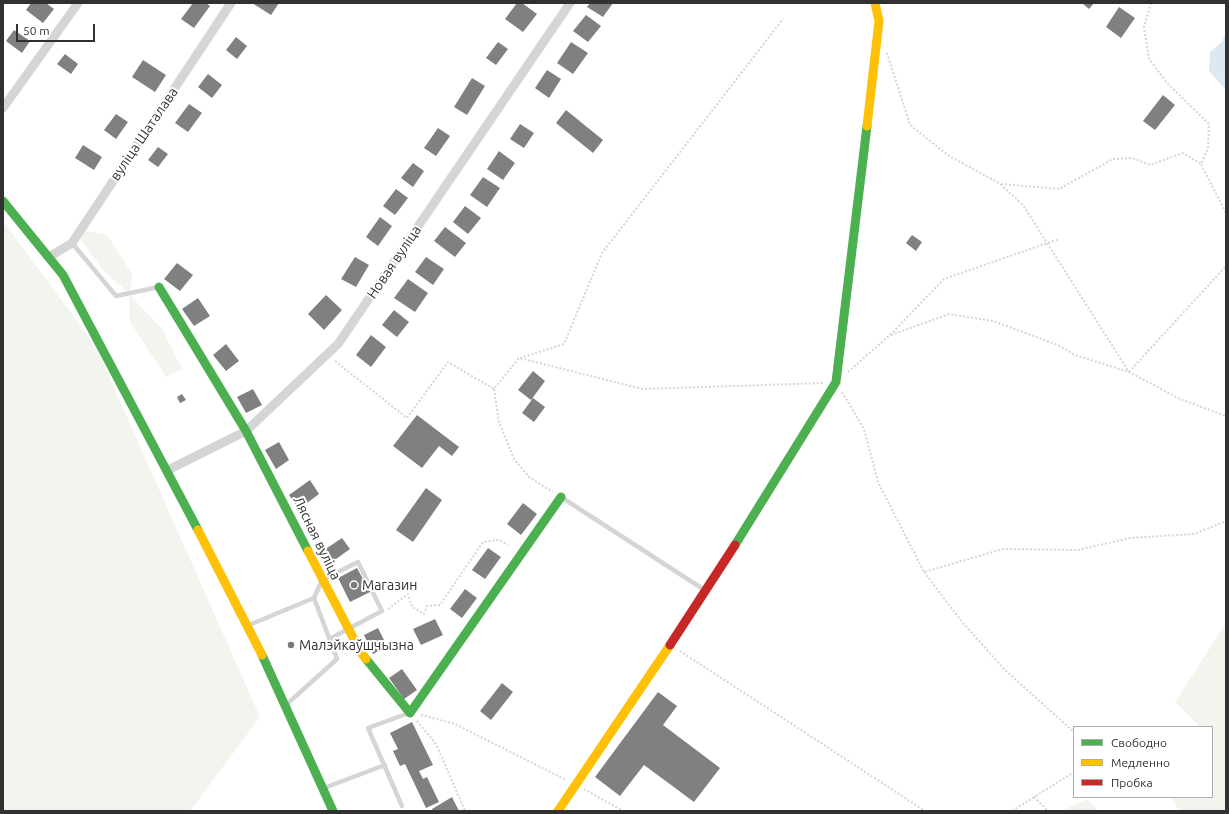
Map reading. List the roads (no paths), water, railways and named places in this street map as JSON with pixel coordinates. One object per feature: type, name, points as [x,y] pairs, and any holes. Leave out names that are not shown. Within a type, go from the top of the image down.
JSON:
[{"type":"street","points":[[3,108],[78,3]]},
{"type":"street","name":"вуліца Шаталава","points":[[49,257],[72,243],[231,3]]},
{"type":"street","name":"Новая вуліца","points":[[168,470],[246,431],[338,344],[570,3]]},
{"type":"street","points":[[558,811],[706,591],[836,382],[879,21],[875,3]]},
{"type":"street","points":[[3,201],[63,275],[168,470],[247,626],[333,811]]},
{"type":"street","name":"Лясная вуліца","points":[[159,287],[246,431],[360,651],[410,713]]},
{"type":"street","points":[[410,713],[561,498]]},
{"type":"lane","points":[[72,243],[116,296],[159,287]]},
{"type":"lane","points":[[561,498],[706,591]]},
{"type":"lane","points":[[247,626],[314,598],[322,580],[358,562],[382,611],[330,639]]},
{"type":"lane","points":[[285,706],[337,659],[314,598]]},
{"type":"lane","points":[[402,806],[368,728],[410,713]]},
{"type":"lane","points":[[323,789],[384,765]]},
{"type":"place","name":"Магазин","points":[[354,585]]},
{"type":"place","name":"Малэйкаўшчызна","points":[[291,645]]}]
